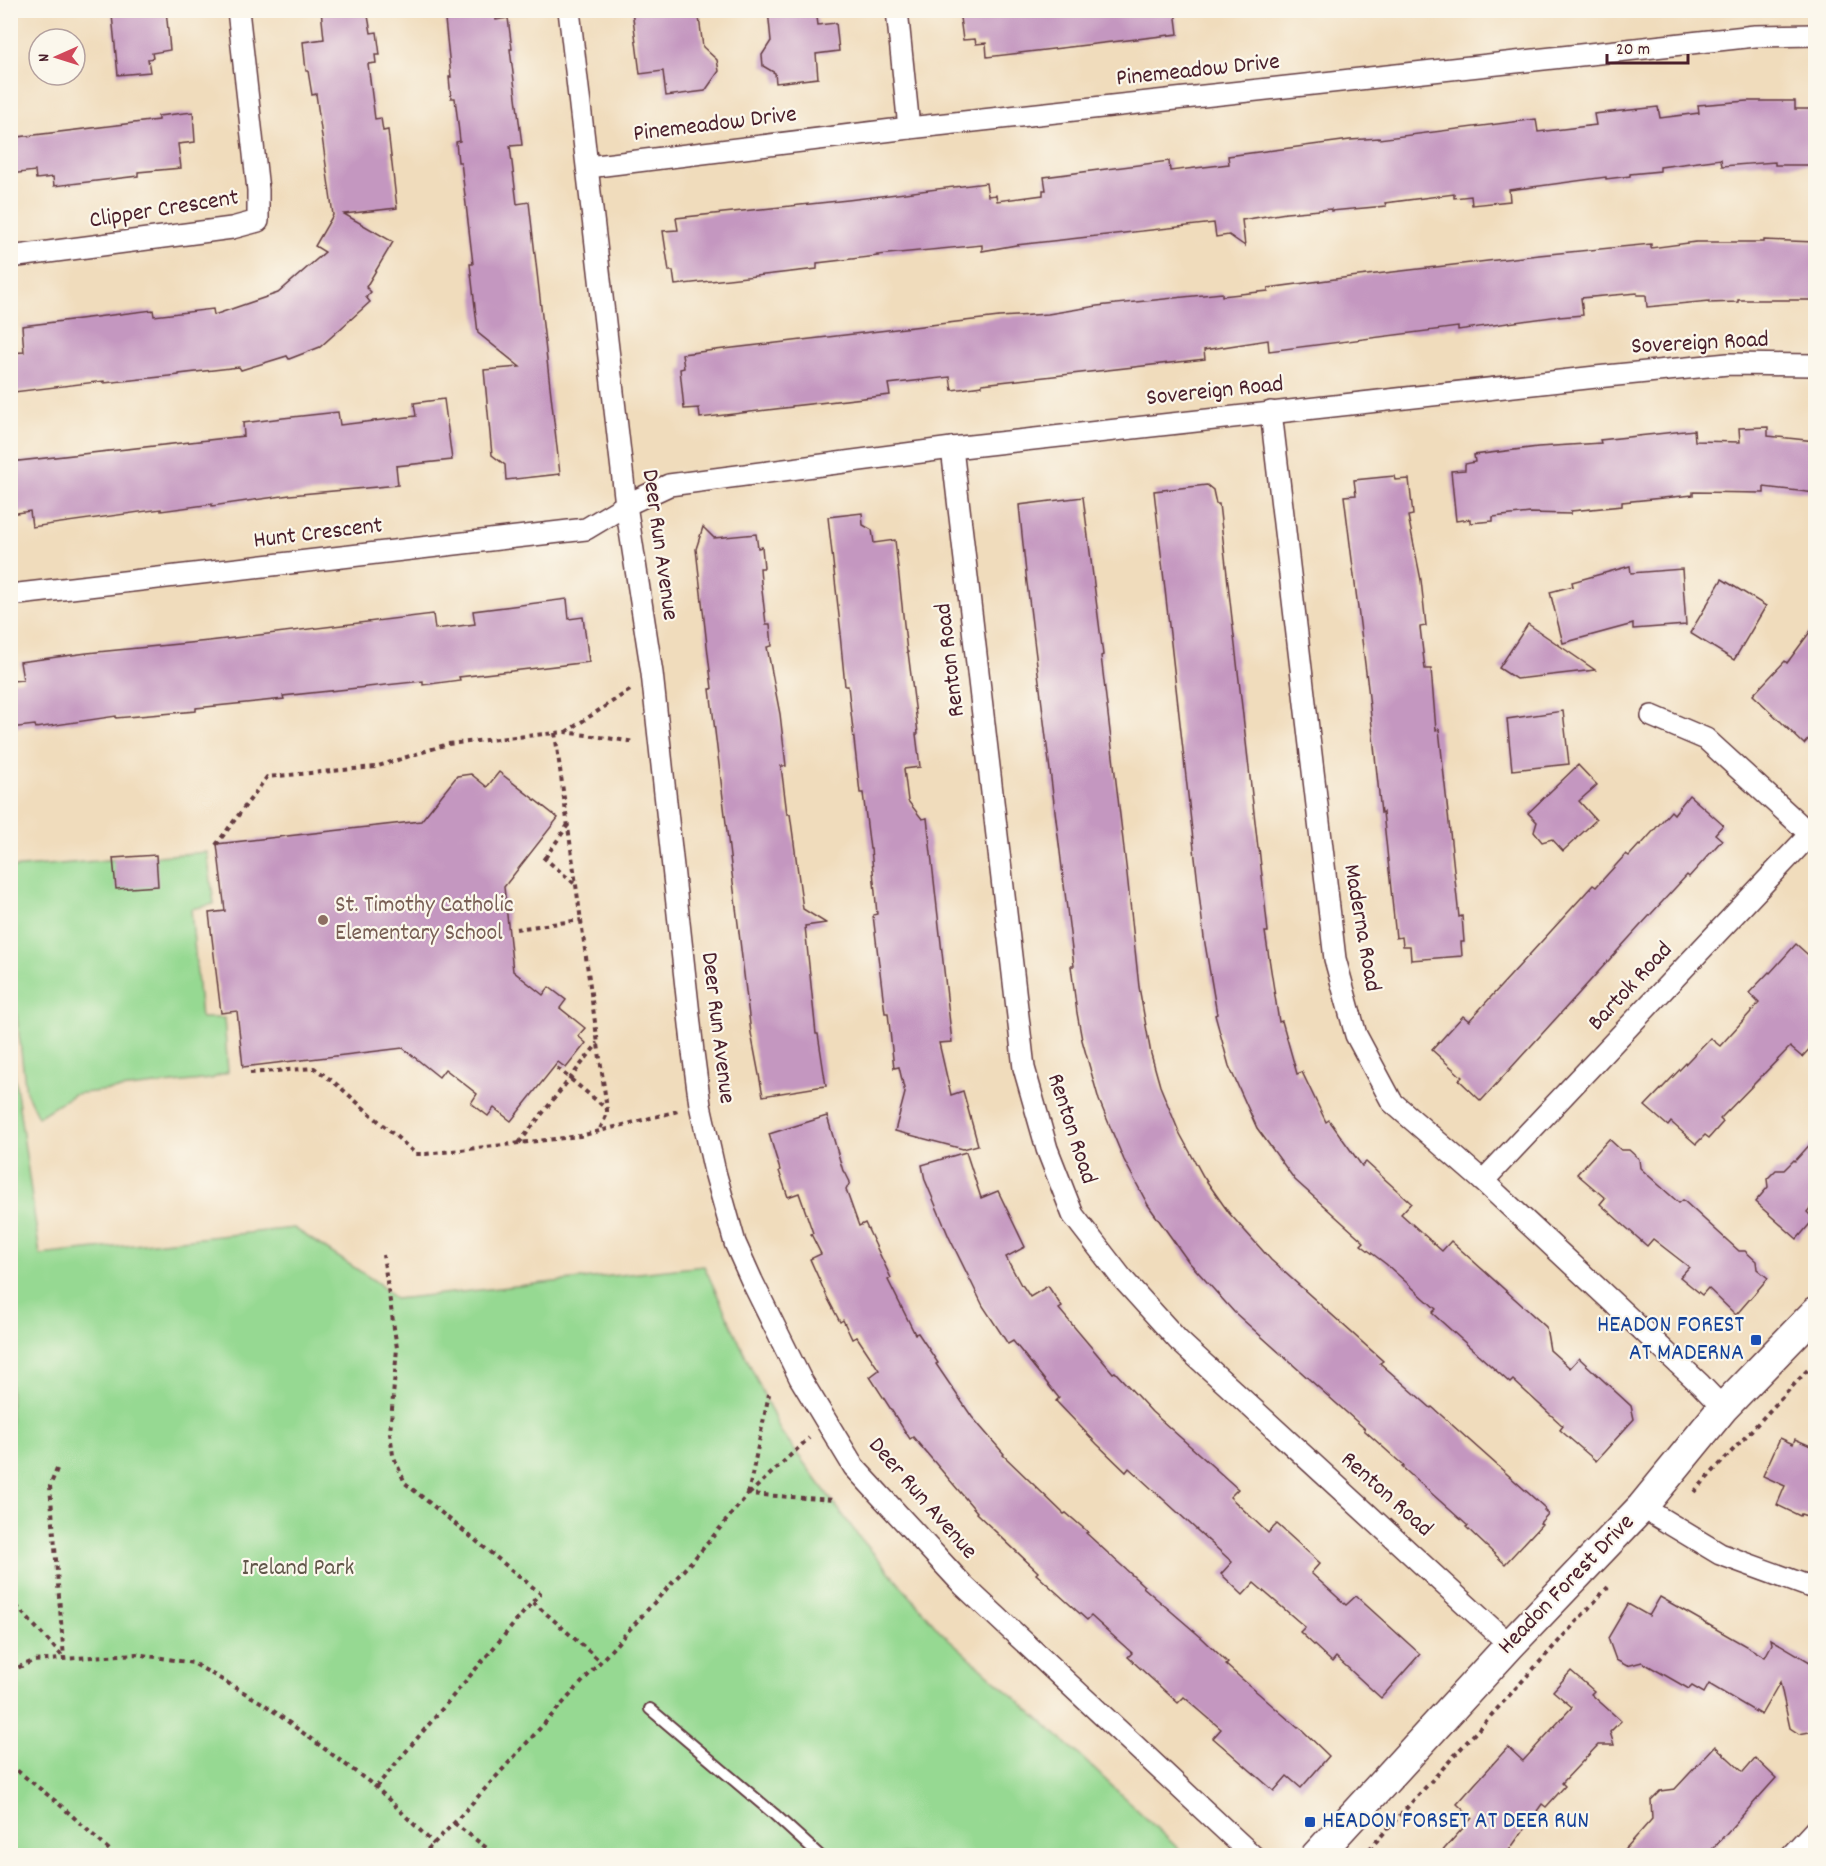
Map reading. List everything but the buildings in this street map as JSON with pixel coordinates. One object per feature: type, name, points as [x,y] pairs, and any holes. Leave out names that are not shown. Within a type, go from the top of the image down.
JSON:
[{"type":"street","name":"Clipper Crescent","points":[[10,258],[232,228],[258,221],[258,190],[238,10]]},
{"type":"street","name":"Deer Run Avenue","points":[[569,10],[626,505],[652,673],[700,1105],[715,1172],[735,1243],[800,1378],[854,1467],[963,1585],[1253,1856]]},
{"type":"street","points":[[897,10],[909,128]]},
{"type":"street","name":"Pinemeadow Drive","points":[[588,167],[909,128],[1755,36],[1815,35]]},
{"type":"street","name":"Sovereign Road","points":[[626,505],[669,485],[952,448],[1728,364],[1815,365]]},
{"type":"street","name":"Maderna Road","points":[[1271,412],[1335,959],[1356,1035],[1392,1102],[1483,1181],[1723,1408]]},
{"type":"street","name":"Renton Road","points":[[952,448],[1024,1068],[1047,1149],[1073,1215],[1121,1277],[1178,1341],[1510,1645]]},
{"type":"street","name":"Hunt Crescent","points":[[10,595],[586,529],[626,505]]},
{"type":"street","points":[[1652,716],[1706,739],[1813,831]]},
{"type":"street","name":"Bartok Road","points":[[1483,1181],[1813,831]]},
{"type":"street","name":"Headon Forest Drive","points":[[1316,1856],[1510,1645],[1642,1507],[1723,1408],[1815,1312]]},
{"type":"street","points":[[1642,1507],[1720,1554],[1815,1589]]},
{"type":"street","points":[[1791,1856],[1815,1829]]},
{"type":"lane","points":[[651,1709],[820,1856]]},
{"type":"path","points":[[565,732],[652,673]]},
{"type":"path","points":[[216,844],[267,777],[375,767],[448,744],[565,732],[660,745]]},
{"type":"path","points":[[555,733],[607,1109],[600,1130]]},
{"type":"path","points":[[568,824],[544,858],[577,886]]},
{"type":"path","points":[[516,929],[581,920]]},
{"type":"path","points":[[518,1143],[598,1043]]},
{"type":"path","points":[[250,1073],[314,1068],[334,1082],[416,1154],[580,1136],[700,1105]]},
{"type":"path","points":[[557,1068],[607,1109]]},
{"type":"path","points":[[376,1786],[540,1593],[405,1483],[393,1455],[390,1433],[397,1348],[383,1255]]},
{"type":"path","points":[[1668,1522],[1815,1361]]},
{"type":"path","points":[[748,1494],[769,1394]]},
{"type":"path","points":[[421,1856],[701,1551],[748,1494],[826,1421]]},
{"type":"path","points":[[57,1469],[50,1486],[63,1658]]},
{"type":"path","points":[[748,1494],[834,1500]]},
{"type":"path","points":[[1363,1856],[1612,1584]]},
{"type":"path","points":[[10,1599],[63,1658]]},
{"type":"path","points":[[532,1602],[600,1661]]},
{"type":"path","points":[[10,1671],[33,1661],[136,1654],[193,1663],[264,1704],[376,1786],[434,1844]]},
{"type":"path","points":[[10,1765],[58,1803],[116,1856]]},
{"type":"path","points":[[454,1822],[496,1856]]},
{"type":"green space","points":[[207,852],[214,904],[191,909],[201,1018],[224,1018],[228,1072],[211,1079],[74,1094],[38,1117],[26,1092],[11,969],[10,868]]},
{"type":"green space","name":"Ireland Park","points":[[10,1043],[40,1255],[294,1228],[378,1283],[395,1299],[704,1266],[781,1432],[857,1534],[940,1631],[1075,1751],[1185,1855],[11,1855]]},
{"type":"place","name":"St. Timothy Catholic Elementary School","points":[[323,920]]},
{"type":"place","name":"HEADON FOREST AT MADERNA","points":[[1756,1340]]},
{"type":"place","name":"HEADON FORSET AT DEER RUN","points":[[1310,1822]]}]
